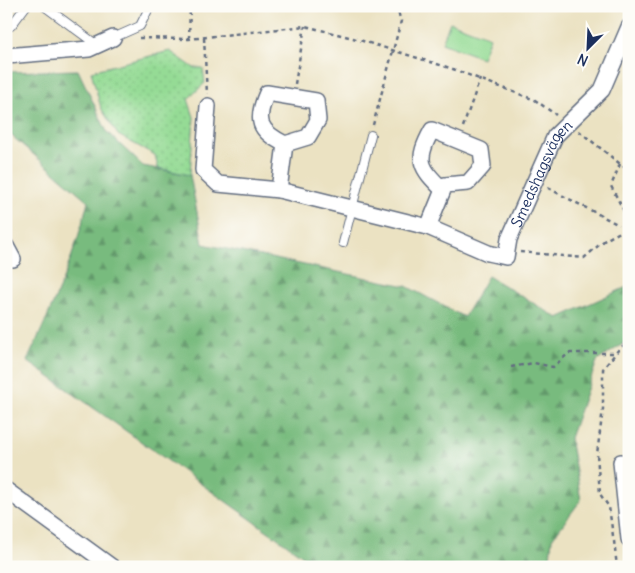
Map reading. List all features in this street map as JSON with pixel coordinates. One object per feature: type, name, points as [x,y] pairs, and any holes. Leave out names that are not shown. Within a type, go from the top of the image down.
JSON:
[{"type":"street","name":"Smedshagsvägen","points":[[506,257],[509,239],[555,136],[570,124],[602,90],[629,27]]},
{"type":"street","points":[[6,56],[89,49],[113,38]]},
{"type":"street","points":[[267,93],[316,101],[318,120],[308,137],[284,144],[270,136],[260,126],[260,108],[267,93]]},
{"type":"street","points":[[208,106],[203,170],[218,184],[279,190],[428,228],[488,253],[506,257]]},
{"type":"street","points":[[428,228],[443,190],[445,184],[468,183],[483,166],[481,150],[432,130],[422,148],[424,171],[443,190]]},
{"type":"street","points":[[279,190],[284,144]]},
{"type":"street","points":[[621,462],[629,539]]},
{"type":"street","points":[[6,490],[112,567]]},
{"type":"lane","points":[[6,22],[11,26],[26,6]]},
{"type":"lane","points":[[44,6],[97,45]]},
{"type":"lane","points":[[113,38],[140,26],[150,6]]},
{"type":"lane","points":[[343,243],[371,135]]},
{"type":"path","points":[[190,6],[190,39]]},
{"type":"path","points":[[371,135],[401,21],[396,6]]},
{"type":"path","points":[[113,38],[190,39],[305,26],[394,51],[480,79],[535,100],[570,124],[629,171]]},
{"type":"path","points":[[293,97],[305,26]]},
{"type":"path","points":[[204,38],[208,106]]},
{"type":"path","points":[[458,141],[480,79]]},
{"type":"path","points":[[620,164],[611,186],[629,221]]},
{"type":"path","points":[[533,182],[561,193],[619,225]]},
{"type":"path","points":[[506,257],[523,251],[584,258],[605,240],[622,231]]},
{"type":"path","points":[[617,567],[608,507],[600,494],[597,454],[603,409],[603,369],[615,353],[629,341]]},
{"type":"path","points":[[511,367],[534,363],[554,367],[569,353],[615,353]]},
{"type":"green space","points":[[450,22],[490,37],[482,58],[442,43]]},
{"type":"green space","points":[[170,51],[194,68],[203,68],[205,83],[188,99],[194,117],[190,175],[158,168],[155,155],[118,135],[101,108],[91,71]]},
{"type":"green space","points":[[78,70],[107,132],[143,166],[190,175],[203,244],[406,286],[464,317],[488,276],[558,318],[629,286],[629,340],[597,361],[570,438],[581,500],[552,539],[549,567],[311,567],[310,561],[27,361],[69,263],[88,201],[6,131],[6,72]]}]
